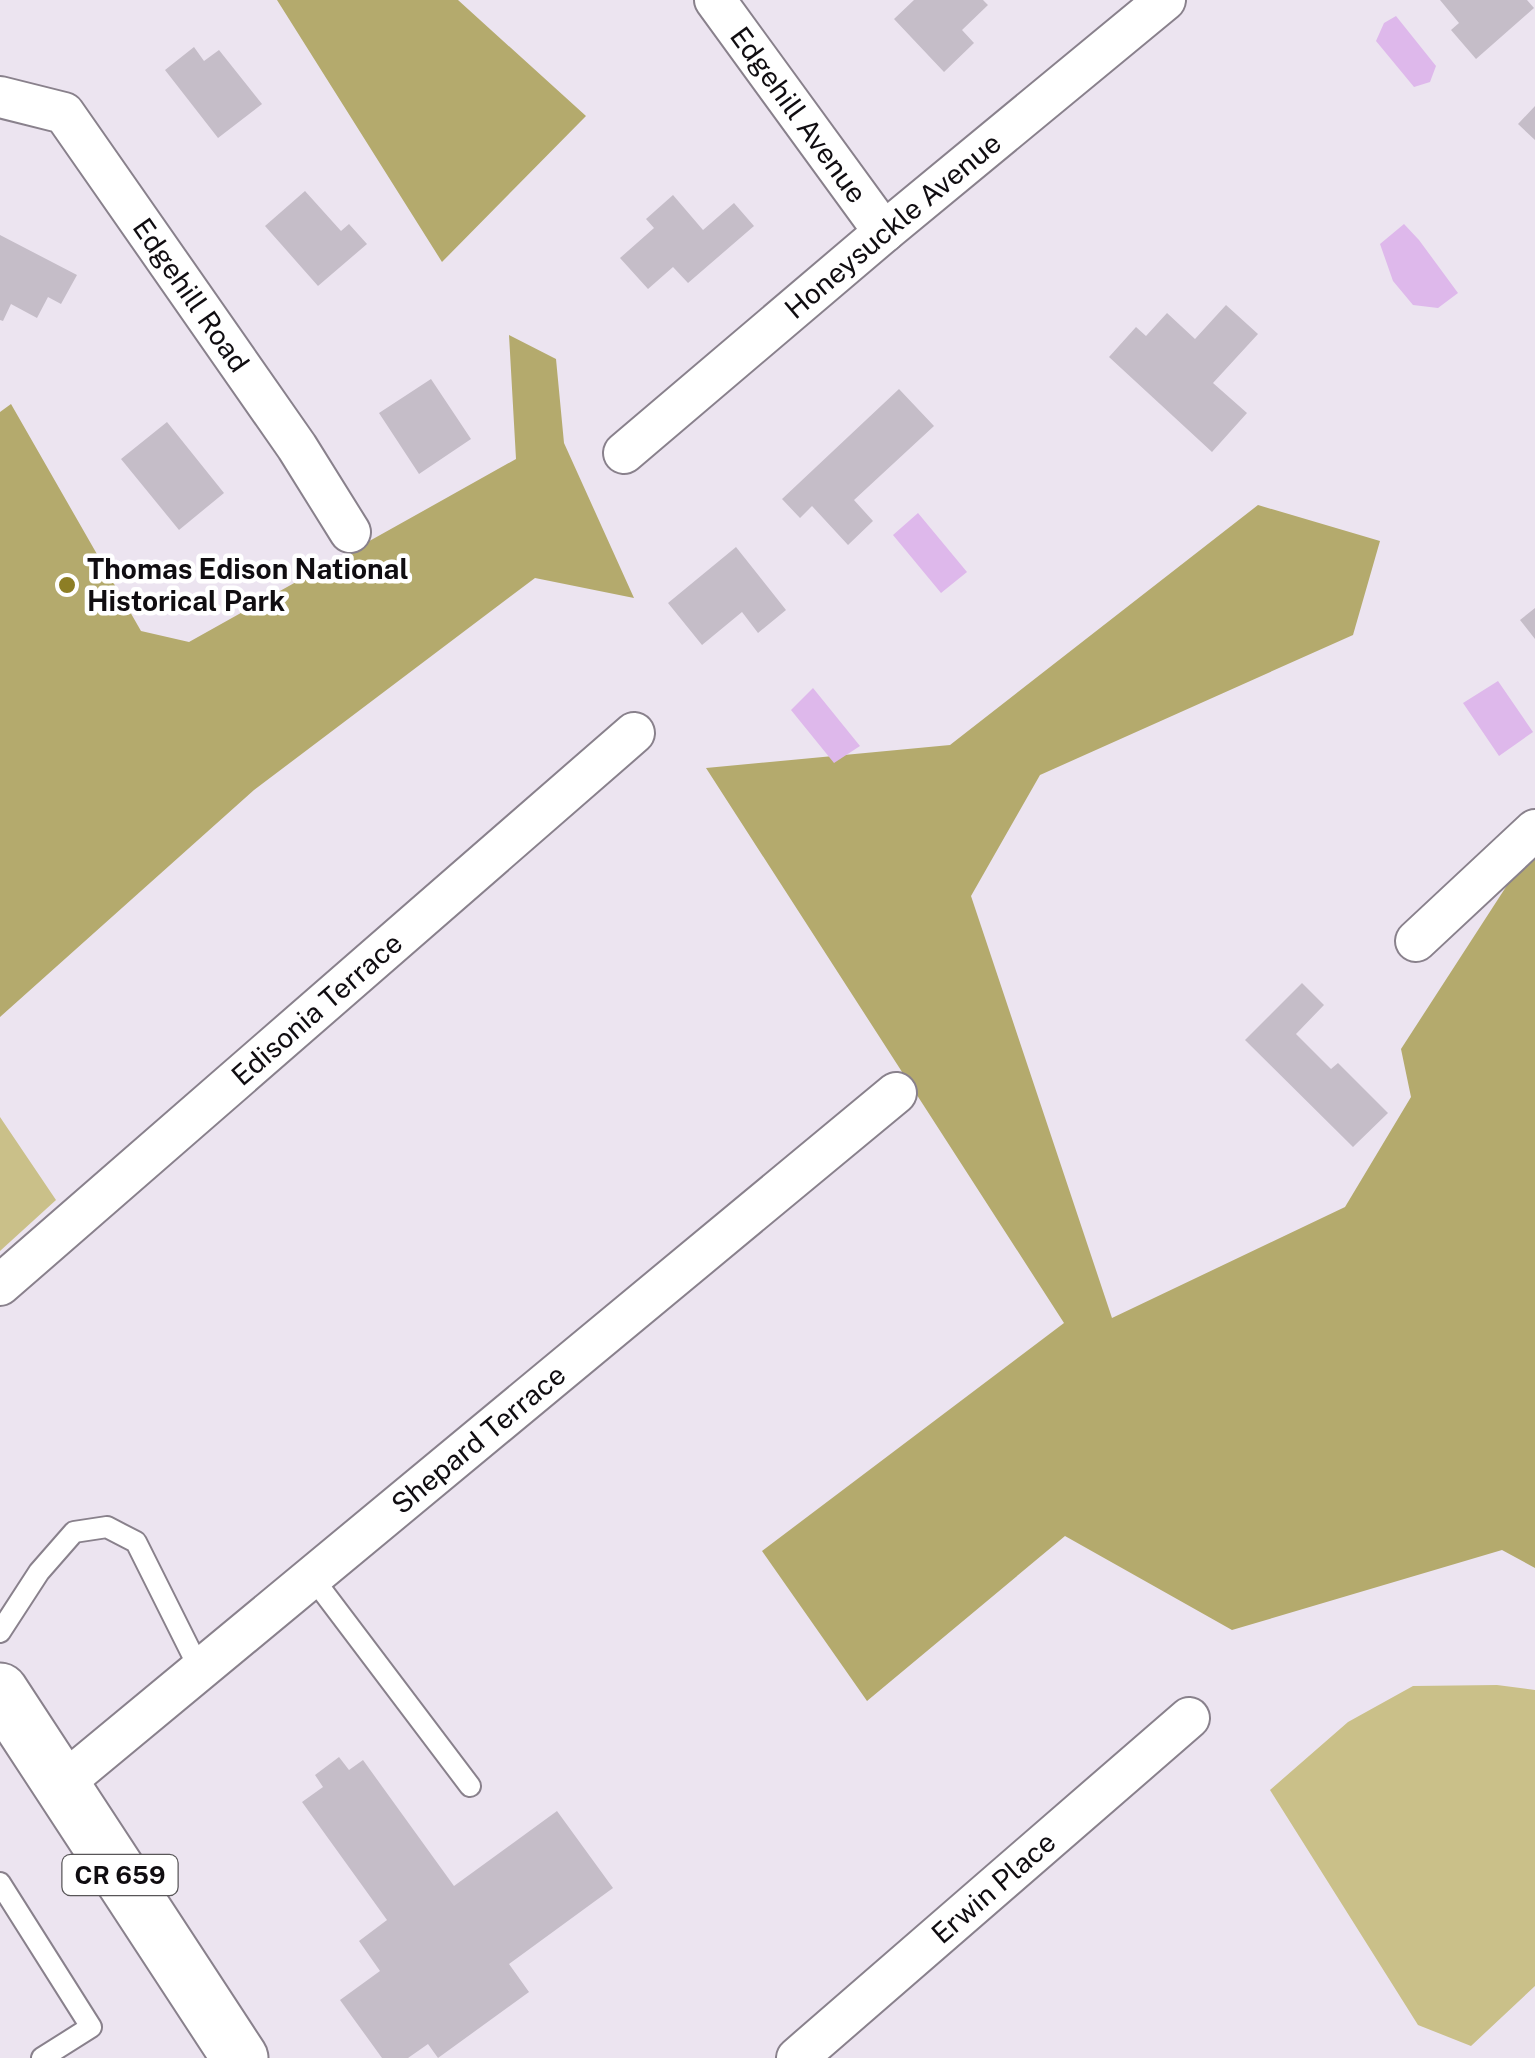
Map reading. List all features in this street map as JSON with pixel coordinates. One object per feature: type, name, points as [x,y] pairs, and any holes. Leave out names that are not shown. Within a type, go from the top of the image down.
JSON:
[{"type":"main road","name":"CR 659","points":[[0,1691],[235,2056]]},
{"type":"street","name":"Edgehill Avenue","points":[[715,0],[884,232]]},
{"type":"street","name":"Honeysuckle Avenue","points":[[624,453],[1165,0]]},
{"type":"street","name":"Edgehill Road","points":[[0,97],[64,113],[297,447],[350,532]]},
{"type":"street","name":"Edisonia Terrace","points":[[0,1286],[634,734]]},
{"type":"street","points":[[1416,941],[1535,830]]},
{"type":"street","name":"Shepard Terrace","points":[[61,1785],[896,1093]]},
{"type":"street","name":"Erwin Place","points":[[797,2058],[1190,1718]]},
{"type":"lane","points":[[0,1632],[39,1572],[74,1532],[107,1528],[136,1542],[200,1670]]},
{"type":"lane","points":[[312,1577],[470,1786]]},
{"type":"lane","points":[[0,1882],[90,2027],[42,2058]]},
{"type":"shaded area","points":[[277,0],[458,0],[586,116],[442,262]]},
{"type":"shaded area","points":[[1396,16],[1436,66],[1430,82],[1414,87],[1376,41],[1384,23]]},
{"type":"shaded area","points":[[1404,224],[1458,293],[1438,308],[1413,305],[1393,281],[1380,244]]},
{"type":"shaded area","points":[[509,335],[556,359],[564,443],[634,598],[535,578],[254,790],[0,1017],[0,412],[11,404],[141,631],[189,642],[516,459]]},
{"type":"shaded area","points":[[1258,505],[1380,541],[1353,635],[1040,775],[971,896],[1112,1318],[1345,1207],[1411,1097],[1401,1049],[1535,842],[1535,1568],[1502,1550],[1232,1630],[1065,1536],[867,1701],[762,1551],[1064,1323],[706,768],[950,745]]},
{"type":"shaded area","points":[[918,513],[967,572],[941,593],[893,535]]},
{"type":"shaded area","points":[[1498,681],[1533,732],[1499,756],[1463,703]]},
{"type":"shaded area","points":[[813,688],[860,746],[834,763],[791,710]]},
{"type":"shaded area","points":[[0,1117],[56,1200],[0,1251]]},
{"type":"shaded area","points":[[1497,1685],[1535,1690],[1535,1986],[1471,2046],[1418,2025],[1270,1790],[1348,1722],[1413,1686]]},
{"type":"building","points":[[914,0],[983,0],[988,5],[962,30],[974,43],[944,72],[894,19]]},
{"type":"building","points":[[1440,0],[1527,0],[1534,8],[1476,59],[1451,30],[1459,23]]},
{"type":"building","points":[[194,47],[204,61],[219,50],[262,104],[218,138],[165,70]]},
{"type":"building","points":[[1535,106],[1535,140],[1518,124]]},
{"type":"building","points":[[305,191],[341,231],[349,224],[367,244],[318,286],[265,226]]},
{"type":"building","points":[[673,195],[703,230],[734,203],[754,226],[688,283],[673,267],[648,289],[620,258],[654,228],[646,219]]},
{"type":"building","points":[[0,235],[77,275],[61,304],[48,297],[37,318],[11,304],[3,321],[0,320]]},
{"type":"building","points":[[1226,305],[1258,334],[1213,383],[1247,413],[1212,452],[1109,357],[1136,327],[1146,336],[1167,313],[1195,339]]},
{"type":"building","points":[[431,379],[471,439],[419,474],[379,413]]},
{"type":"building","points":[[899,389],[934,426],[854,500],[873,521],[848,545],[812,506],[800,518],[782,499]]},
{"type":"building","points":[[167,422],[224,493],[179,530],[121,459]]},
{"type":"building","points":[[736,547],[786,610],[758,633],[742,612],[702,645],[668,603]]},
{"type":"building","points":[[1535,608],[1535,639],[1520,620]]},
{"type":"building","points":[[1302,983],[1324,1005],[1296,1034],[1331,1069],[1338,1063],[1388,1113],[1353,1147],[1245,1040]]},
{"type":"building","points":[[339,1757],[349,1770],[363,1760],[454,1886],[557,1811],[613,1888],[509,1964],[529,1992],[438,2058],[428,2044],[408,2058],[382,2058],[340,2000],[380,1971],[359,1941],[387,1920],[302,1802],[323,1787],[315,1775]]},
{"type":"place","name":"Thomas Edison National Historical Park","points":[[67,585]]}]
